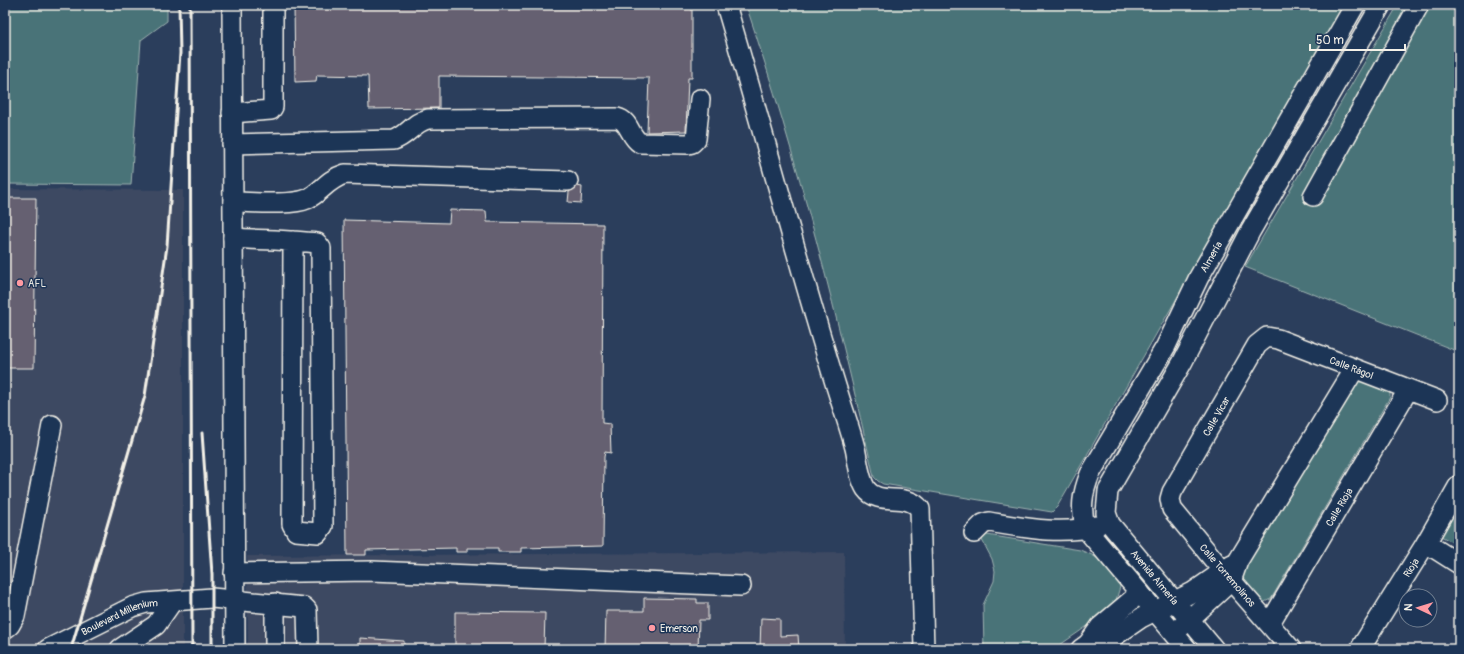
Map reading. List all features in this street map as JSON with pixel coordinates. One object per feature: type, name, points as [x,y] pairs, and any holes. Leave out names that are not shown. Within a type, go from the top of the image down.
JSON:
[{"type":"street","points":[[232,5],[235,649]]},
{"type":"street","points":[[232,113],[262,112],[271,110],[273,107],[273,5]]},
{"type":"street","points":[[726,5],[782,202],[851,432],[863,482],[871,494],[877,497],[908,501],[917,505],[920,509],[924,649]]},
{"type":"street","points":[[1231,220],[1250,232],[1381,5]]},
{"type":"street","points":[[1313,196],[1419,5]]},
{"type":"street","points":[[1353,9],[1370,24]]},
{"type":"street","name":"Almería","points":[[1084,522],[1085,487],[1090,474],[1166,346],[1199,277],[1353,9]]},
{"type":"street","points":[[232,144],[394,140],[400,138],[423,120],[428,119],[617,118],[625,121],[635,138],[640,142],[688,144],[692,143],[696,139],[700,99]]},
{"type":"street","points":[[233,202],[299,202],[315,194],[328,181],[345,174],[568,181]]},
{"type":"street","name":"Avenida Almería","points":[[1214,649],[1176,601],[1110,524],[1106,513],[1106,501],[1112,480],[1182,363],[1250,232]]},
{"type":"street","points":[[233,238],[317,243],[321,248],[323,526],[320,532],[315,533],[296,530],[292,524],[293,242]]},
{"type":"street","name":"Calle Rágol","points":[[1266,337],[1278,339],[1354,370],[1437,400]]},
{"type":"street","name":"Calle Vicar","points":[[1170,498],[1172,492],[1257,345],[1266,337]]},
{"type":"street","points":[[1174,633],[1190,620],[1238,561],[1354,370]]},
{"type":"street","points":[[292,387],[322,387]]},
{"type":"street","name":"Calle Rioja","points":[[1270,623],[1408,390]]},
{"type":"street","points":[[5,629],[10,625],[15,616],[52,426]]},
{"type":"street","name":"Rioja","points":[[1360,649],[1456,497]]},
{"type":"street","name":"Calle Torremolinos","points":[[1170,498],[1172,509],[1227,576],[1270,623],[1291,649]]},
{"type":"street","points":[[974,533],[983,524],[989,522],[1047,531],[1084,522],[1110,524]]},
{"type":"street","points":[[1084,522],[1140,593],[1188,649]]},
{"type":"street","points":[[1426,543],[1459,564]]},
{"type":"street","points":[[234,573],[372,571],[741,586]]},
{"type":"street","points":[[1084,647],[1108,639],[1130,625],[1201,586],[1227,576]]},
{"type":"street","points":[[1108,639],[1140,593]]},
{"type":"street","name":"Boulevard Millenium","points":[[49,649],[139,605],[191,599],[234,599],[302,606],[306,608],[308,649]]},
{"type":"street","name":"Boulevard Millenium","points":[[120,649],[156,625],[172,602]]},
{"type":"street","points":[[275,603],[275,649]]},
{"type":"shaded area","points":[[5,189],[183,190],[183,649],[5,649]]},
{"type":"shaded area","points":[[844,552],[845,649],[248,649],[247,556]]},
{"type":"green space","points":[[5,5],[167,5],[167,21],[141,40],[131,185],[5,184]]},
{"type":"green space","points":[[746,5],[1345,5],[1057,507],[1052,512],[883,484],[874,477],[846,358],[800,181]]},
{"type":"green space","points":[[1398,5],[1459,5],[1459,352],[1245,267]]},
{"type":"green space","points":[[1357,379],[1390,391],[1390,397],[1271,599],[1262,603],[1242,580],[1241,571]]},
{"type":"green space","points":[[1455,513],[1459,514],[1459,546],[1441,536],[1446,521]]},
{"type":"green space","points":[[987,535],[1080,550],[1092,555],[1103,562],[1118,582],[1120,587],[1116,600],[1099,618],[1054,649],[984,649],[983,605],[994,581],[995,571],[992,559],[982,540],[983,536]]},
{"type":"building","points":[[294,5],[692,5],[692,78],[688,78],[686,131],[647,132],[649,78],[439,76],[439,108],[369,109],[368,76],[317,75],[316,81],[295,82]]},
{"type":"building","points":[[577,186],[582,187],[581,203],[568,202],[569,192]]},
{"type":"building","name":"AFL","points":[[5,198],[36,198],[34,368],[5,368]]},
{"type":"building","points":[[450,210],[486,211],[487,222],[603,224],[602,423],[610,424],[611,453],[605,452],[604,457],[603,546],[521,548],[521,552],[498,552],[498,548],[467,548],[467,552],[456,552],[456,548],[366,550],[366,555],[347,555],[344,220],[449,223]]},
{"type":"building","name":"Emerson","points":[[644,598],[697,599],[697,603],[708,603],[708,620],[699,620],[698,649],[605,649],[606,611],[644,611]]},
{"type":"building","points":[[455,612],[545,613],[544,649],[455,649]]},
{"type":"building","points":[[761,618],[780,619],[780,636],[798,635],[799,649],[760,649]]},
{"type":"building","points":[[360,638],[404,641],[404,649],[360,649]]},
{"type":"railway","points":[[71,649],[145,396],[167,246],[180,53],[179,5]]},
{"type":"railway","points":[[190,5],[192,649]]},
{"type":"railway","points":[[202,433],[212,574],[212,649]]},
{"type":"place","name":"AFL","points":[[20,283]]},
{"type":"place","name":"Emerson","points":[[652,628]]}]
